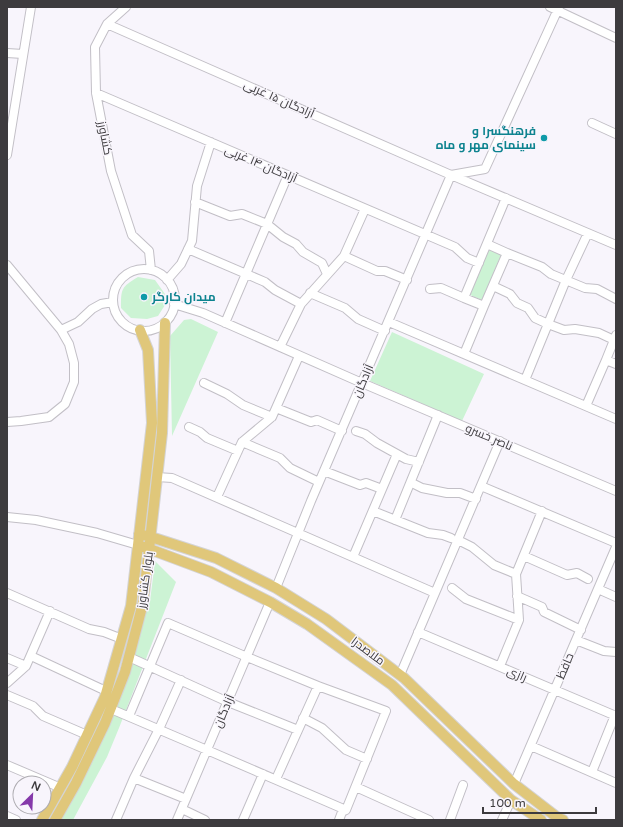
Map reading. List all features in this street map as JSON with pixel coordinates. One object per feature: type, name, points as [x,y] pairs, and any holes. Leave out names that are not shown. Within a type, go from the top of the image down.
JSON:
[{"type":"main road","name":"بلوار کشاورز","points":[[55,820],[76,782],[111,709],[125,672],[143,603],[162,433],[164,322]]},
{"type":"main road","name":"بلوار کشاورز","points":[[42,820],[72,767],[106,691],[131,606],[152,423],[148,350],[140,330]]},
{"type":"main road","name":"ملاصدرا","points":[[139,534],[216,558],[276,588],[326,618],[400,675],[514,784],[558,818],[563,820]]},
{"type":"main road","name":"ملاصدرا","points":[[138,545],[211,572],[270,602],[307,624],[392,685],[511,800],[541,820]]},
{"type":"street","points":[[7,155],[31,7]]},
{"type":"street","name":"کشاورز","points":[[126,7],[107,24],[95,47],[96,93],[111,171],[132,235],[148,251],[151,270]]},
{"type":"street","points":[[452,175],[485,169],[556,8],[616,38]]},
{"type":"street","name":"آزادگان ۱۵ غربی","points":[[107,24],[616,245]]},
{"type":"street","points":[[7,53],[23,54]]},
{"type":"street","name":"آزادگان ۱۴ غربی","points":[[96,93],[426,234],[455,247],[467,258],[479,263]]},
{"type":"street","points":[[592,123],[616,134]]},
{"type":"street","points":[[167,280],[181,264],[192,241],[197,186],[211,142]]},
{"type":"street","points":[[225,323],[288,175]]},
{"type":"street","name":"آزادگان","points":[[276,588],[324,471],[452,175]]},
{"type":"street","points":[[464,298],[506,198]]},
{"type":"street","points":[[195,202],[230,216],[242,214],[267,224],[283,237],[296,244],[303,252],[322,263],[327,274]]},
{"type":"street","points":[[280,347],[301,304],[344,256],[365,209]]},
{"type":"street","points":[[525,380],[566,280],[588,233]]},
{"type":"street","points":[[487,244],[542,267],[551,274],[585,288],[597,289],[616,299]]},
{"type":"street","points":[[188,249],[265,282],[275,290],[301,304]]},
{"type":"street","points":[[464,354],[507,252]]},
{"type":"street","points":[[344,256],[377,272],[385,271],[407,280]]},
{"type":"street","points":[[7,265],[61,330],[69,344],[74,363],[74,382],[64,404],[49,417],[7,422]]},
{"type":"street","points":[[145,269],[155,271],[164,276],[167,280],[171,284],[174,294],[174,304],[171,314],[164,322],[149,330],[140,330],[130,327],[122,321],[116,312],[113,302],[114,292],[118,282],[125,275],[134,270],[145,269]]},
{"type":"street","points":[[493,286],[510,294],[517,303],[528,308],[535,318],[548,324],[564,330],[575,329],[615,337],[586,406]]},
{"type":"street","points":[[430,289],[441,288],[484,306]]},
{"type":"street","points":[[310,293],[345,308],[358,319],[385,331]]},
{"type":"street","points":[[61,330],[78,322],[92,309],[101,304],[113,302]]},
{"type":"street","name":"ناصر خسرو","points":[[174,304],[202,313],[616,491]]},
{"type":"street","points":[[389,322],[616,419]]},
{"type":"street","points":[[217,497],[242,442],[272,417],[299,356]]},
{"type":"street","points":[[606,360],[616,364]]},
{"type":"street","points":[[204,383],[227,394],[243,404],[272,417]]},
{"type":"street","points":[[276,408],[311,422],[317,420],[342,431]]},
{"type":"street","points":[[395,520],[438,415]]},
{"type":"street","points":[[189,426],[207,438],[238,451]]},
{"type":"street","points":[[356,431],[365,434],[377,443],[406,459],[419,462]]},
{"type":"street","points":[[242,442],[280,458],[290,468],[320,482]]},
{"type":"street","points":[[400,675],[435,593],[454,539],[476,499],[500,442]]},
{"type":"street","points":[[353,557],[397,454]]},
{"type":"street","points":[[324,471],[360,485],[366,483],[382,489]]},
{"type":"street","points":[[157,477],[172,478],[299,532],[435,593]]},
{"type":"street","points":[[414,484],[422,488],[447,493],[460,493],[476,499]]},
{"type":"street","points":[[481,486],[616,543]]},
{"type":"street","points":[[373,511],[428,533],[443,535],[454,539],[472,547],[494,565],[516,574]]},
{"type":"street","points":[[500,666],[519,620],[516,574],[542,512]]},
{"type":"street","points":[[7,517],[36,520],[97,533],[138,545]]},
{"type":"street","name":"حافظ","points":[[514,784],[616,547]]},
{"type":"street","points":[[524,556],[566,575],[577,573],[588,579]]},
{"type":"street","points":[[452,588],[466,599],[519,620]]},
{"type":"street","points":[[598,589],[616,597]]},
{"type":"street","points":[[7,593],[89,628],[122,639]]},
{"type":"street","points":[[518,596],[542,607],[544,612],[581,630]]},
{"type":"street","name":"آزادگان","points":[[177,820],[270,602]]},
{"type":"street","points":[[7,683],[26,666],[50,612]]},
{"type":"street","points":[[129,716],[168,623],[318,686],[386,711],[356,787],[346,810],[342,812],[339,820]]},
{"type":"street","name":"رازی","points":[[418,632],[615,716]]},
{"type":"street","points":[[576,640],[604,652],[616,652]]},
{"type":"street","points":[[30,656],[106,691]]},
{"type":"street","points":[[129,657],[228,702],[298,730]]},
{"type":"street","points":[[7,658],[26,666]]},
{"type":"street","points":[[116,820],[134,778],[159,729],[181,680]]},
{"type":"street","points":[[276,780],[318,686]]},
{"type":"street","points":[[7,695],[33,706],[44,716],[87,735]]},
{"type":"street","points":[[111,709],[346,810]]},
{"type":"street","points":[[592,772],[615,716]]},
{"type":"street","points":[[303,718],[322,728],[346,750],[367,759]]},
{"type":"street","points":[[531,746],[616,783]]},
{"type":"street","points":[[7,765],[61,788]]},
{"type":"street","points":[[246,819],[263,774]]},
{"type":"street","points":[[134,778],[186,800]]},
{"type":"street","points":[[450,820],[463,785]]},
{"type":"street","points":[[356,787],[429,820]]},
{"type":"street","points":[[502,820],[511,800]]},
{"type":"street","points":[[182,809],[205,820]]},
{"type":"street","points":[[7,816],[16,820]]},
{"type":"green space","points":[[489,250],[501,255],[482,300],[470,295]]},
{"type":"green space","points":[[138,277],[155,280],[165,294],[165,305],[158,316],[147,319],[131,318],[121,308],[123,289],[128,283]]},
{"type":"green space","points":[[191,319],[218,332],[172,436],[170,336],[184,320]]},
{"type":"green space","points":[[392,332],[484,374],[462,421],[370,381]]},
{"type":"green space","points":[[155,561],[176,582],[107,757],[73,820],[60,820],[111,709],[150,601]]},
{"type":"place","name":"فرهنگسرا و سینمای مهر و ماه","points":[[544,138]]},
{"type":"place","name":"میدان کارگر","points":[[144,297]]}]
